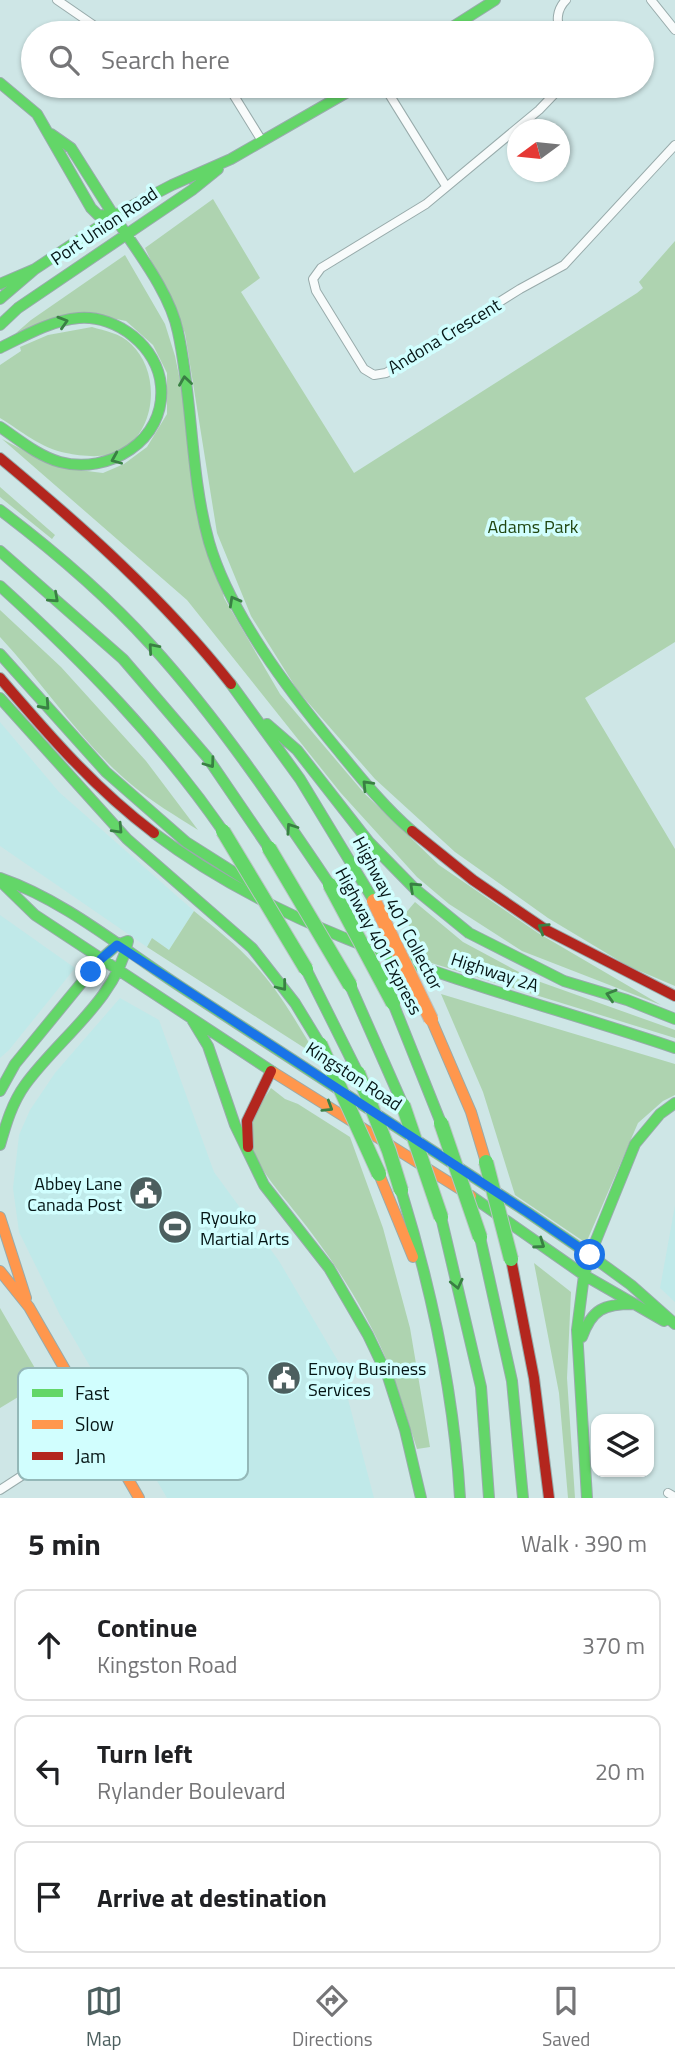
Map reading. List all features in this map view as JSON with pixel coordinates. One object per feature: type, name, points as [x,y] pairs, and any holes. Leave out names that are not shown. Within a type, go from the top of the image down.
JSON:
[{"type":"main road","points":[[462,21],[495,0]]},
{"type":"main road","points":[[0,83],[37,114],[50,133],[71,148],[165,297],[178,330],[202,512],[211,544],[230,594],[294,697],[360,777],[409,828],[473,880],[546,930],[675,996]]},
{"type":"main road","name":"Port Union Road","points":[[0,299],[35,270],[114,216],[172,185],[231,159],[337,98]]},
{"type":"main road","name":"Port Union Road","points":[[0,325],[18,308],[192,190],[231,159]]},
{"type":"main road","points":[[0,284],[35,270]]},
{"type":"main road","points":[[0,348],[31,333],[78,318],[106,320],[126,329],[148,349],[161,374],[161,403],[149,433],[127,454],[96,467],[60,463],[0,427]]},
{"type":"main road","name":"Highway 401 Collector","points":[[0,458],[46,495],[137,579],[251,709],[335,834],[374,901],[431,1019],[471,1112],[530,1341],[545,1438],[549,1498]]},
{"type":"main road","name":"Highway 401 Express","points":[[0,509],[56,552],[151,645],[249,766],[330,885],[393,1003],[441,1123],[480,1237],[512,1381],[523,1498]]},
{"type":"main road","points":[[0,551],[123,659],[207,757],[269,848],[350,985],[403,1105],[441,1217],[481,1387],[489,1498]]},
{"type":"main road","points":[[0,586],[53,634],[121,704],[200,796],[306,969],[358,1073],[388,1151],[421,1251],[441,1340],[459,1470],[460,1498]]},
{"type":"main road","points":[[0,654],[106,772],[145,807],[187,842],[307,920]]},
{"type":"main road","points":[[0,678],[65,753],[121,809],[202,867],[307,920]]},
{"type":"main road","points":[[0,698],[127,839],[252,948],[295,1003],[320,1044],[355,1115],[409,1244],[441,1340]]},
{"type":"main road","points":[[251,709],[297,750],[369,842],[415,889],[469,933],[564,981],[627,1000],[675,1019]]},
{"type":"main road","name":"Kingston Road","points":[[0,880],[23,886],[57,904],[122,949],[282,1051],[590,1255],[631,1285],[675,1325]]},
{"type":"main road","name":"Kingston Road","points":[[0,880],[35,915],[119,971],[481,1202],[584,1275],[675,1325]]},
{"type":"main road","name":"Highway 2A","points":[[307,920],[435,973],[675,1048]]},
{"type":"main road","points":[[0,1091],[15,1064],[101,959],[122,949]]},
{"type":"main road","points":[[1,1136],[24,1086],[119,971],[122,949]]},
{"type":"main road","points":[[191,1018],[208,1046],[236,1125],[264,1185],[329,1268],[369,1335],[388,1377],[405,1430],[421,1498]]},
{"type":"main road","points":[[248,1152],[247,1121],[282,1051]]},
{"type":"main road","points":[[587,1498],[577,1355],[580,1292],[590,1255],[635,1144],[660,1114],[675,1103]]},
{"type":"main road","points":[[0,1217],[29,1307]]},
{"type":"main road","points":[[0,1271],[29,1307],[64,1368]]},
{"type":"main road","points":[[577,1355],[586,1325],[594,1313],[613,1303],[633,1304]]},
{"type":"main road","points":[[128,1480],[139,1498]]},
{"type":"street","points":[[57,0],[88,21]]},
{"type":"street","points":[[557,21],[560,7],[566,0]]},
{"type":"street","points":[[651,0],[675,30]]},
{"type":"street","points":[[235,98],[262,141]]},
{"type":"street","points":[[391,98],[446,186]]},
{"type":"street","name":"Andona Crescent","points":[[550,98],[426,204],[321,268],[313,279],[316,291],[364,369],[374,375],[386,373],[520,289],[564,265],[675,145]]},
{"type":"street","points":[[0,1490],[18,1478]]},
{"type":"shaded area","points":[[0,722],[59,792],[194,911],[169,950],[152,938],[147,947],[0,846]]},
{"type":"shaded area","points":[[0,915],[75,968],[0,1058]]},
{"type":"shaded area","points":[[120,998],[159,1020],[214,1172],[279,1261],[338,1361],[374,1498],[167,1498],[156,1480],[248,1480],[248,1368],[91,1368],[60,1315],[19,1232],[13,1188],[19,1135],[30,1110],[55,1073]]},
{"type":"shaded area","points":[[675,1205],[675,1302],[660,1288]]},
{"type":"green space","name":"Adams Park","points":[[213,199],[260,278],[241,292],[354,473],[637,293],[643,288],[639,282],[675,241],[675,642],[585,698],[675,849],[675,986],[628,966],[548,918],[455,852],[375,779],[298,691],[251,616],[217,533],[185,333],[145,248]]},
{"type":"green space","points":[[125,255],[165,324],[175,356],[224,598],[280,694],[364,793],[439,865],[538,933],[661,1005],[522,951],[449,904],[417,877],[340,792],[187,600],[2,439],[42,460],[71,469],[103,473],[124,464],[147,447],[167,414],[167,373],[153,345],[126,321],[82,312],[16,333]]},
{"type":"green space","points":[[92,327],[127,340],[141,356],[147,370],[151,401],[148,416],[142,430],[132,442],[114,454],[72,454],[40,443],[0,418],[0,365],[21,351],[20,347],[48,335]]},
{"type":"green space","points":[[0,487],[55,535],[52,539],[0,497]]},
{"type":"green space","points":[[0,610],[61,667],[146,761],[198,830],[140,791],[96,751],[0,637]]},
{"type":"green space","points":[[415,902],[463,942],[532,979],[675,1030],[675,1038],[425,961],[404,915]]},
{"type":"green space","points":[[194,911],[264,975],[317,1056],[147,947],[152,938],[169,950]]},
{"type":"green space","points":[[441,994],[675,1064],[675,1095],[663,1101],[638,1123],[586,1243],[515,1195],[483,1092]]},
{"type":"green space","points":[[271,1088],[350,1137],[383,1228],[410,1328],[430,1447],[417,1449],[390,1368],[349,1287],[256,1157],[251,1136],[252,1123]]},
{"type":"green space","points":[[534,1263],[571,1292],[567,1378],[575,1498],[568,1498],[559,1393]]},
{"type":"green space","points":[[0,1308],[35,1368],[18,1368],[18,1397],[0,1408]]},
{"type":"traffic: fast","points":[[462,21],[495,0]]},
{"type":"traffic: fast","points":[[0,83],[37,114],[91,208],[98,215],[114,216]]},
{"type":"traffic: fast","points":[[0,299],[35,269],[124,210],[231,159],[337,98]]},
{"type":"traffic: fast","points":[[51,134],[71,148],[114,216]]},
{"type":"traffic: fast","points":[[0,325],[18,308],[192,190],[218,169]]},
{"type":"traffic: fast","points":[[114,216],[151,272],[174,317],[183,358],[203,516],[209,542],[231,597],[263,651],[300,702],[373,792],[412,831]]},
{"type":"traffic: fast","points":[[0,284],[35,269]]},
{"type":"traffic: fast","points":[[0,348],[59,322],[93,318],[121,328],[133,336],[152,358],[161,386],[160,406],[154,423],[144,438],[130,450],[97,463],[78,465],[60,462],[28,447],[0,427]]},
{"type":"traffic: fast","points":[[0,510],[79,574],[176,673],[266,792],[330,885]]},
{"type":"traffic: fast","points":[[0,551],[123,659],[207,757],[269,848]]},
{"type":"traffic: fast","points":[[0,586],[119,702],[173,764],[223,831]]},
{"type":"traffic: fast","points":[[0,654],[106,772],[186,842],[257,887]]},
{"type":"traffic: fast","points":[[231,684],[300,779],[374,901]]},
{"type":"traffic: fast","points":[[0,698],[127,839],[252,948],[295,1003],[320,1044]]},
{"type":"traffic: fast","points":[[267,724],[297,750],[369,842],[415,889],[469,933],[564,981],[627,1000],[675,1019]]},
{"type":"traffic: fast","points":[[223,831],[306,969]]},
{"type":"traffic: fast","points":[[154,833],[213,873],[275,907],[339,936],[472,984],[675,1048]]},
{"type":"traffic: fast","points":[[269,848],[350,985]]},
{"type":"traffic: fast","points":[[0,878],[48,899],[71,913],[527,1212],[590,1255],[584,1275],[471,1196]]},
{"type":"traffic: fast","points":[[0,881],[35,915],[273,1072]]},
{"type":"traffic: fast","points":[[330,885],[393,1003]]},
{"type":"traffic: fast","points":[[0,1091],[15,1064],[101,959],[117,945],[128,941],[112,982],[85,1018],[20,1092],[0,1145]]},
{"type":"traffic: fast","points":[[306,969],[358,1073]]},
{"type":"traffic: fast","points":[[350,985],[403,1105]]},
{"type":"traffic: fast","points":[[393,1003],[441,1123]]},
{"type":"traffic: fast","points":[[191,1018],[208,1046],[235,1125],[264,1185],[329,1268],[368,1335],[388,1377],[405,1430],[421,1498]]},
{"type":"traffic: fast","points":[[320,1044],[379,1174]]},
{"type":"traffic: fast","points":[[358,1073],[389,1151],[401,1190]]},
{"type":"traffic: fast","points":[[590,1255],[635,1144],[660,1114],[675,1103]]},
{"type":"traffic: fast","points":[[403,1105],[441,1217]]},
{"type":"traffic: fast","points":[[441,1123],[480,1237]]},
{"type":"traffic: fast","points":[[486,1162],[511,1259]]},
{"type":"traffic: fast","points":[[401,1190],[440,1342],[453,1419],[460,1498]]},
{"type":"traffic: fast","points":[[441,1217],[481,1387],[489,1498]]},
{"type":"traffic: fast","points":[[480,1237],[512,1381],[523,1498]]},
{"type":"traffic: fast","points":[[590,1255],[631,1285],[675,1324]]},
{"type":"traffic: fast","points":[[584,1275],[664,1321]]},
{"type":"traffic: fast","points":[[584,1275],[577,1330],[587,1498]]},
{"type":"traffic: fast","points":[[582,1337],[590,1320],[600,1310],[614,1305],[633,1304]]},
{"type":"traffic: slow","points":[[374,901],[431,1019]]},
{"type":"traffic: slow","points":[[431,1019],[471,1112],[486,1162]]},
{"type":"traffic: slow","points":[[273,1072],[471,1196]]},
{"type":"traffic: slow","points":[[379,1174],[413,1257]]},
{"type":"traffic: slow","points":[[0,1217],[26,1298]]},
{"type":"traffic: slow","points":[[0,1271],[29,1307],[64,1368]]},
{"type":"traffic: slow","points":[[129,1480],[139,1498]]},
{"type":"traffic: jam","points":[[0,458],[62,510],[150,593],[231,684]]},
{"type":"traffic: jam","points":[[0,678],[92,779],[154,833]]},
{"type":"traffic: jam","points":[[412,831],[473,880],[546,930],[675,996]]},
{"type":"traffic: jam","points":[[248,1147],[247,1121],[271,1071]]},
{"type":"traffic: jam","points":[[511,1259],[534,1378],[549,1498]]},
{"type":"place","name":"Abbey Lane Canada Post","points":[[146,1193]]},
{"type":"place","name":"Ryouko Martial Arts","points":[[175,1227]]},
{"type":"place","name":"Envoy Business Services","points":[[284,1378]]},
{"type":"route","points":[[91,972],[117,945],[590,1255]]}]
